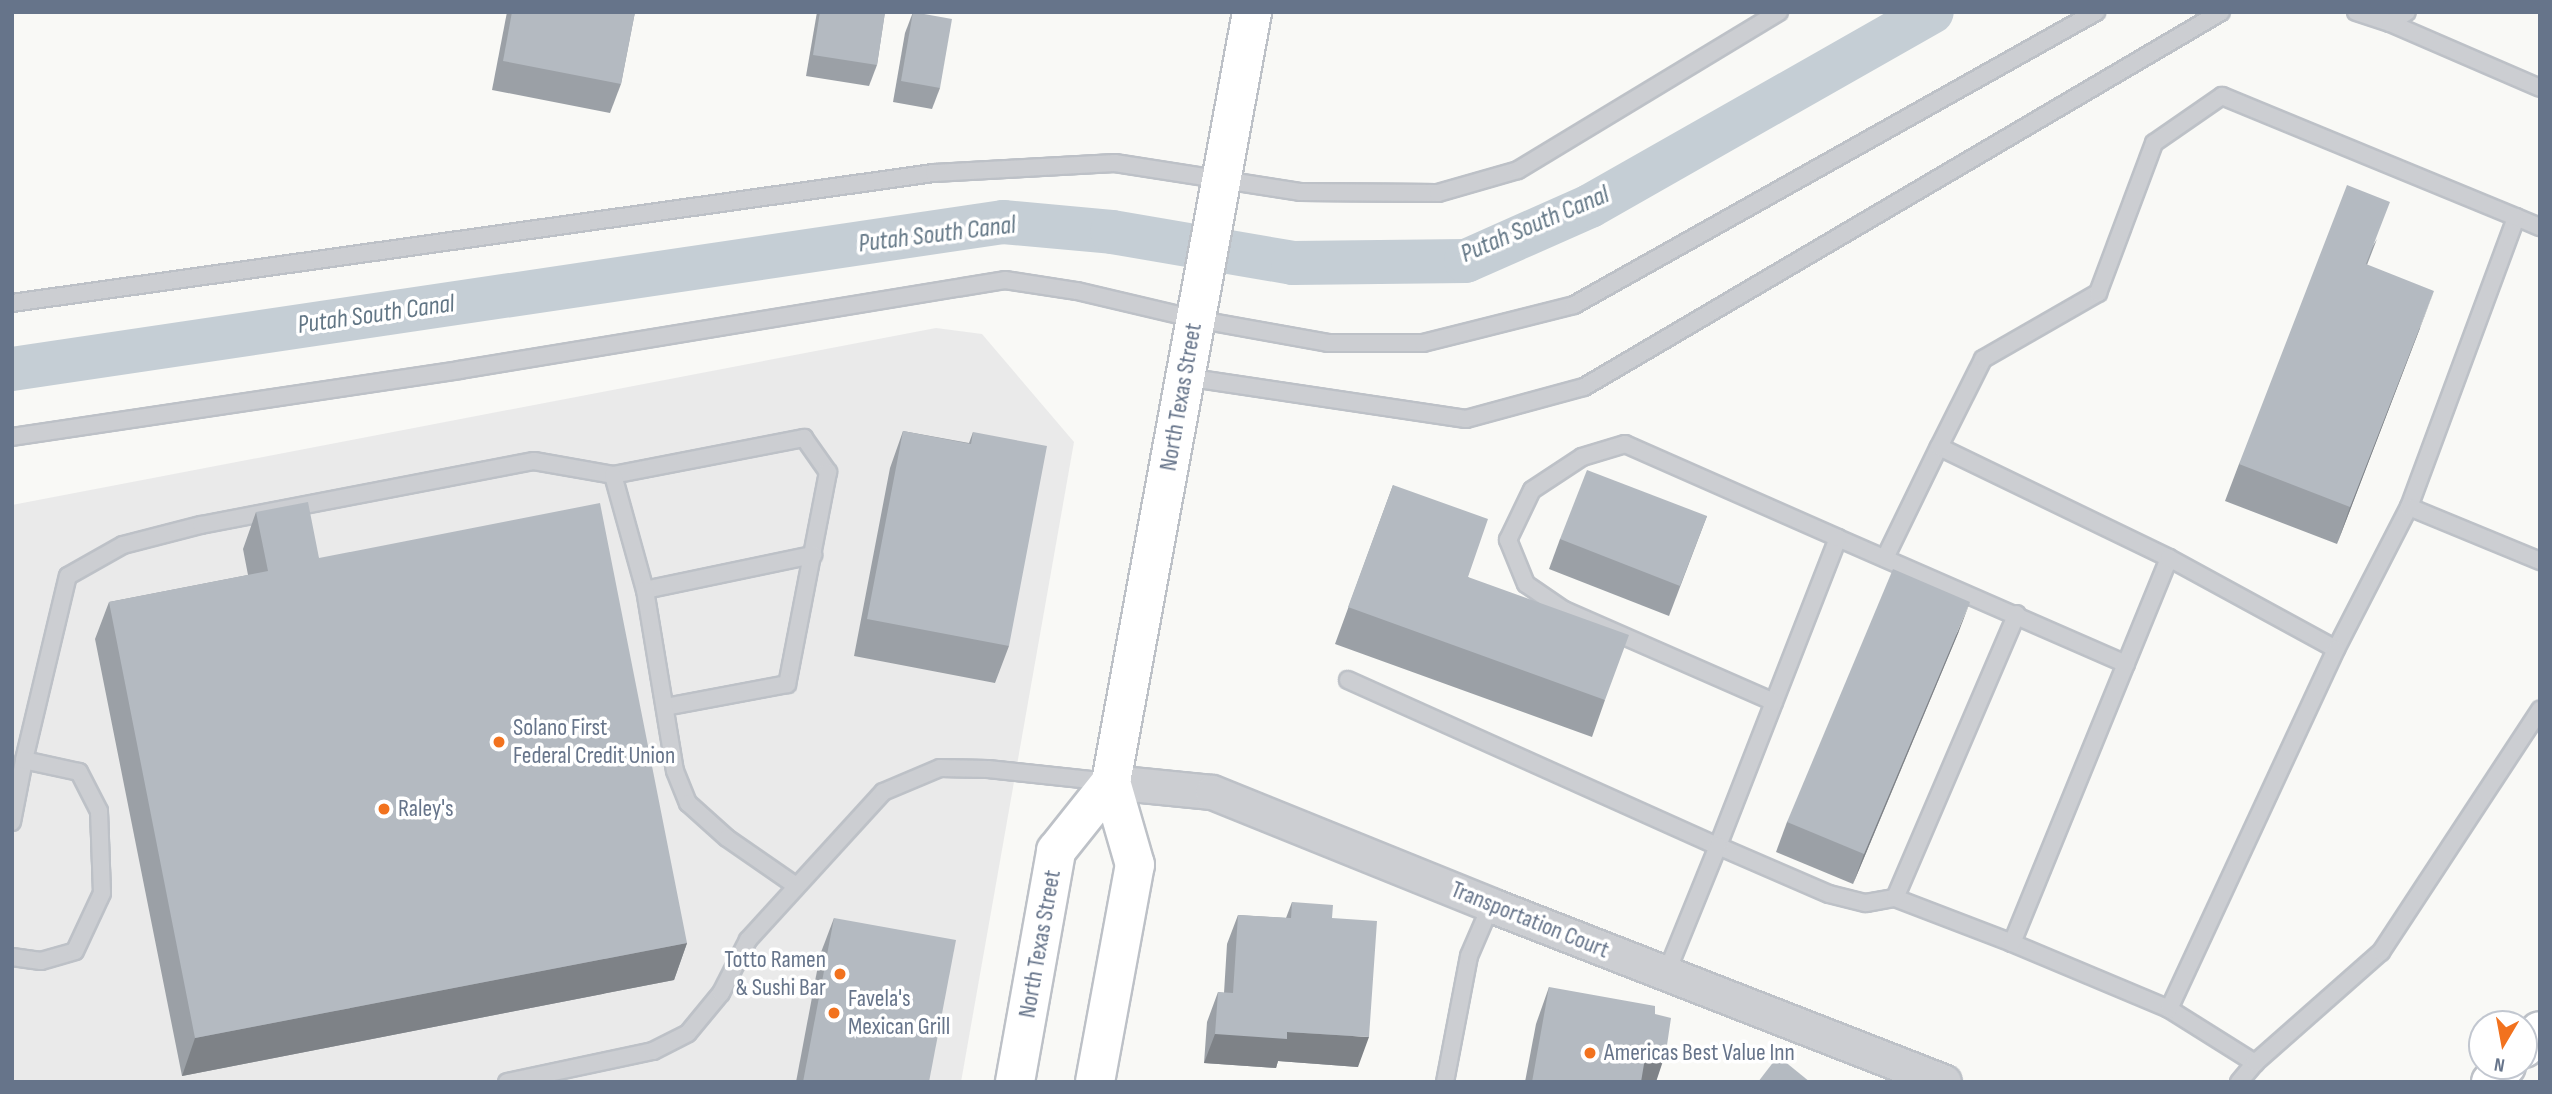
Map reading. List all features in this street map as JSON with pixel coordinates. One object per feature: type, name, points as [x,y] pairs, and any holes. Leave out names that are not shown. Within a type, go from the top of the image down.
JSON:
[{"type":"main road","name":"North Texas Street","points":[[1095,1082],[1135,865],[1111,782],[1252,12]]},
{"type":"main road","name":"North Texas Street","points":[[1015,1082],[1056,851],[1111,782]]},
{"type":"street","name":"Transportation Court","points":[[1111,782],[1212,792],[1491,905],[1944,1082]]},
{"type":"lane","points":[[12,303],[934,173],[1115,163],[1218,198],[1300,192],[1438,193],[1518,170],[1779,12]]},
{"type":"lane","points":[[12,437],[459,370],[1005,280],[1077,291],[1195,319],[1328,343],[1423,343],[1574,305],[2096,12]]},
{"type":"lane","points":[[1185,377],[1466,419],[1584,387],[2221,12]]},
{"type":"lane","points":[[2356,12],[2390,23],[2540,88]]},
{"type":"lane","points":[[2390,23],[2407,12]]},
{"type":"lane","points":[[1885,558],[1983,359],[2098,293],[2154,143],[2222,96],[2540,227]]},
{"type":"lane","points":[[2169,1009],[2336,649],[2409,507],[2516,217]]},
{"type":"lane","points":[[12,822],[68,576],[123,545],[250,515],[534,461],[613,475],[804,438],[828,472],[787,684],[665,707]]},
{"type":"lane","points":[[1774,702],[1563,610],[1526,584],[1508,540],[1532,490],[1582,457],[1625,444],[2126,664]]},
{"type":"lane","points":[[1938,447],[2169,558],[2336,649]]},
{"type":"lane","points":[[613,475],[645,590],[675,771],[688,803],[727,838],[795,885]]},
{"type":"lane","points":[[2409,507],[2540,561]]},
{"type":"lane","points":[[1666,974],[1838,538]]},
{"type":"lane","points":[[645,590],[813,555]]},
{"type":"lane","points":[[2012,943],[2169,558]]},
{"type":"lane","points":[[1895,898],[2017,614]]},
{"type":"lane","points":[[1348,680],[1829,894],[1866,903],[1895,898],[2012,943],[2169,1009],[2255,1063]]},
{"type":"lane","points":[[2239,1082],[2255,1063],[2381,952],[2540,710]]},
{"type":"lane","points":[[12,957],[41,961],[75,951],[102,893],[99,811],[79,772],[24,760]]},
{"type":"lane","points":[[507,1082],[653,1051],[688,1032],[721,993],[748,940],[795,885],[883,792],[940,768],[988,769],[1111,782]]},
{"type":"lane","points":[[1445,1082],[1469,956],[1491,905]]},
{"type":"shaded area","points":[[936,328],[982,334],[1074,442],[961,1082],[12,1082],[12,505]]},
{"type":"building","points":[[512,12],[635,12],[621,84],[503,61]]},
{"type":"building","points":[[820,12],[885,12],[877,65],[813,55]]},
{"type":"building","points":[[913,12],[952,19],[940,88],[901,81]]},
{"type":"building","points":[[2347,185],[2390,202],[2366,264],[2434,291],[2350,507],[2239,464]]},
{"type":"building","points":[[903,431],[971,444],[973,432],[1047,446],[1009,646],[867,619]]},
{"type":"building","points":[[1587,470],[1707,516],[1680,586],[1560,539]]},
{"type":"building","points":[[1393,485],[1488,519],[1468,577],[1629,635],[1605,700],[1348,607]]},
{"type":"building","name":"Raley's","points":[[308,502],[319,558],[600,503],[687,943],[195,1038],[109,602],[268,571],[256,512]]},
{"type":"building","points":[[1893,569],[1970,602],[1864,854],[1787,822]]},
{"type":"building","points":[[1292,902],[1333,905],[1332,918],[1377,921],[1369,1037],[1287,1032],[1287,1039],[1215,1034],[1218,992],[1233,993],[1238,915],[1291,918]]},
{"type":"building","points":[[834,918],[956,940],[929,1082],[803,1082]]},
{"type":"building","points":[[1549,987],[1655,1006],[1655,1014],[1671,1018],[1666,1052],[1646,1052],[1641,1082],[1532,1082]]},
{"type":"building","points":[[1778,1056],[1810,1082],[1758,1082]]},
{"type":"waterway","name":"Putah South Canal","points":[[12,369],[1003,222],[1112,232],[1293,263],[1466,261],[1590,206],[1932,12]]},
{"type":"place","name":"Solano First Federal Credit Union","points":[[499,742]]},
{"type":"place","name":"Raley's","points":[[384,809]]},
{"type":"place","name":"Totto Ramen & Sushi Bar","points":[[840,974]]},
{"type":"place","name":"Favela's Mexican Grill","points":[[834,1013]]},
{"type":"place","name":"Americas Best Value Inn","points":[[1590,1053]]}]
